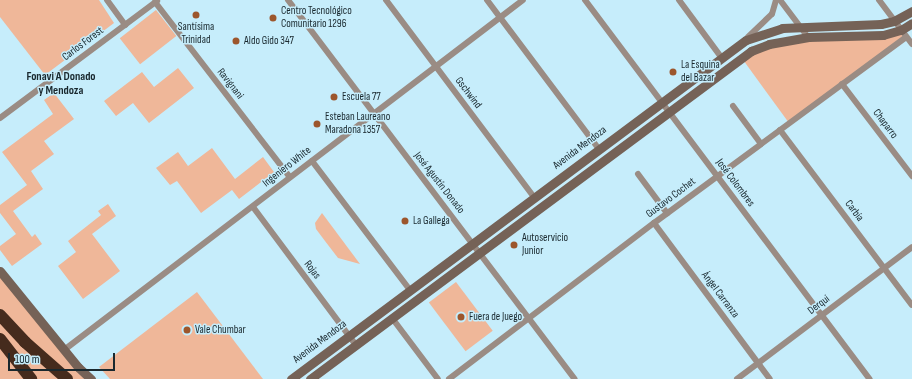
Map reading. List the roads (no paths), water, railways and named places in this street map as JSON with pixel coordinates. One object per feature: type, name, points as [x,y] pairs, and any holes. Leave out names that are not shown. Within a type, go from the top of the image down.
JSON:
[{"type":"highway","points":[[0,315],[25,342],[67,379]]},
{"type":"highway","points":[[0,339],[31,379]]},
{"type":"main road","name":"Avenida Mendoza","points":[[291,379],[599,150],[721,57],[746,40],[775,30],[800,27],[856,26],[894,21],[912,11]]},
{"type":"main road","name":"Avenida Mendoza","points":[[310,379],[751,50],[769,44],[808,37],[862,37],[904,33],[912,23]]},
{"type":"main road","points":[[0,271],[64,350],[91,379]]},
{"type":"street","points":[[107,0],[125,25]]},
{"type":"street","name":"José Agustín Donado","points":[[288,0],[575,379]]},
{"type":"street","name":"Gschwind","points":[[386,0],[534,197]]},
{"type":"street","points":[[487,0],[599,150]]},
{"type":"street","name":"Ingeniero White","points":[[64,350],[523,0]]},
{"type":"street","name":"José Colombres","points":[[585,0],[870,379]]},
{"type":"street","points":[[679,0],[721,57]]},
{"type":"street","points":[[746,40],[772,14],[776,0]]},
{"type":"street","points":[[780,0],[808,37]]},
{"type":"street","points":[[879,0],[912,44]]},
{"type":"street","name":"Carlos Forest","points":[[0,118],[156,1]]},
{"type":"street","name":"Ravignani","points":[[156,1],[290,177]]},
{"type":"street","name":"Gustavo Cochet","points":[[449,379],[667,213],[842,84],[904,33]]},
{"type":"street","name":"Chaparro","points":[[842,84],[912,176]]},
{"type":"street","points":[[733,106],[761,144]]},
{"type":"street","name":"Carbia","points":[[780,130],[912,305]]},
{"type":"street","points":[[312,161],[410,290]]},
{"type":"street","points":[[638,174],[667,213]]},
{"type":"street","name":"Rojas","points":[[252,207],[356,344]]},
{"type":"street","name":"Ángel Carranza","points":[[654,223],[770,379]]},
{"type":"street","name":"Derqui","points":[[737,379],[912,248]]},
{"type":"street","points":[[392,318],[438,379]]},
{"type":"place","name":"Santísima Trinidad","points":[[196,15]]},
{"type":"place","name":"Centro Tecnológico Comunitario 1296","points":[[273,18]]},
{"type":"place","name":"Aldo Gido 347","points":[[236,41]]},
{"type":"place","name":"La Esquina del Bazar","points":[[673,72]]},
{"type":"place","name":"Escuela 77","points":[[334,97]]},
{"type":"place","name":"Esteban Laureano Maradona 1357","points":[[317,124]]},
{"type":"place","name":"La Gallega","points":[[405,221]]},
{"type":"place","name":"Autoservicio Junior","points":[[514,245]]},
{"type":"place","name":"Fuera de Juego","points":[[461,317]]},
{"type":"place","name":"Vale Chumbar","points":[[187,330]]},
{"type":"district","name":"Fonavi A Donado y Mendoza","points":[[61,84]]}]
